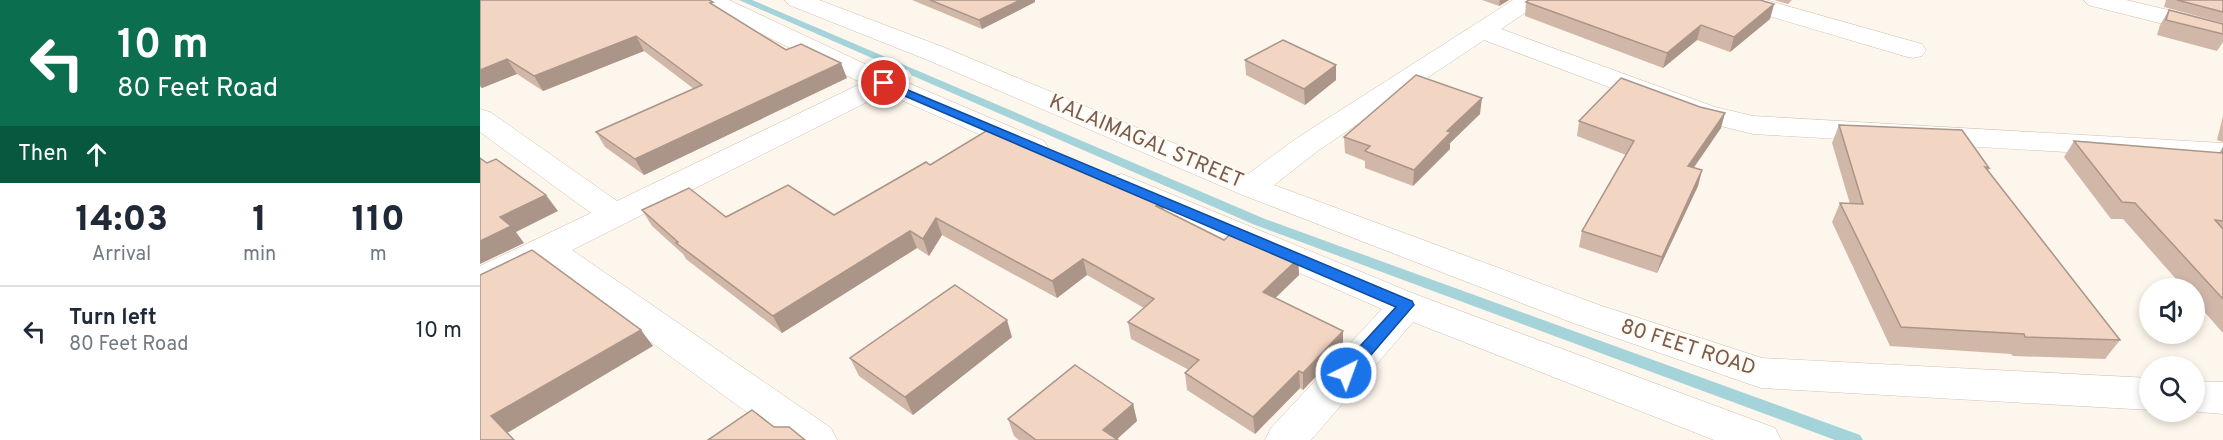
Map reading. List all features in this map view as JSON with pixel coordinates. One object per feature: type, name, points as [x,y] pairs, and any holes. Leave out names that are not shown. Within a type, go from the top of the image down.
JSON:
[{"type":"street","points":[[710,0],[1059,158]]},
{"type":"street","name":"KALAIMAGAL STREET","points":[[797,0],[1251,187],[1308,144],[1529,0]]},
{"type":"street","points":[[1740,0],[1913,50]]},
{"type":"street","points":[[2096,0],[2223,31]]},
{"type":"street","points":[[1480,30],[1706,114],[1753,125],[2223,152]]},
{"type":"street","points":[[480,281],[935,58]]},
{"type":"street","points":[[480,119],[616,216]]},
{"type":"street","points":[[1103,176],[1407,305],[1760,440]]},
{"type":"street","name":"80 FEET ROAD","points":[[1251,187],[1586,314],[1761,373],[2139,393]]},
{"type":"street","points":[[547,249],[816,440]]},
{"type":"street","points":[[1286,440],[1407,305]]},
{"type":"street","points":[[2205,397],[2223,398]]},
{"type":"building","points":[[480,0],[709,0],[713,2],[710,3],[786,50],[801,44],[841,63],[635,159],[596,132],[702,85],[636,36],[534,76],[507,59],[480,70]]},
{"type":"building","points":[[930,0],[1020,0],[979,20]]},
{"type":"building","points":[[1529,0],[1760,0],[1774,4],[1734,37],[1701,25],[1667,53],[1526,2]]},
{"type":"building","points":[[2177,0],[2223,0],[2223,12]]},
{"type":"building","points":[[2169,10],[2223,24],[2223,34],[2166,20]]},
{"type":"building","points":[[1283,40],[1336,65],[1304,89],[1245,60]]},
{"type":"building","points":[[1416,75],[1482,98],[1447,131],[1451,132],[1414,170],[1365,151],[1370,146],[1344,137]]},
{"type":"building","points":[[1621,78],[1700,107],[1725,113],[1688,166],[1702,170],[1662,257],[1582,231],[1634,141],[1579,121]]},
{"type":"building","points":[[1839,125],[1962,130],[1989,168],[1985,167],[2120,340],[2025,337],[2024,334],[1901,327],[1840,203],[1863,204]]},
{"type":"building","points":[[991,128],[1162,201],[1156,206],[1224,240],[1234,231],[1298,259],[1263,292],[1343,331],[1303,373],[1299,371],[1253,417],[1185,373],[1199,360],[1128,322],[1154,299],[1083,259],[1052,281],[936,218],[923,239],[910,231],[773,316],[676,243],[678,242],[642,210],[689,188],[726,217],[788,185],[834,215],[926,162],[930,165]]},
{"type":"building","points":[[2074,141],[2222,153],[2223,148],[2223,221],[2215,220],[2223,229],[2223,299],[2135,203],[2122,202]]},
{"type":"building","points":[[480,158],[487,163],[496,159],[546,195],[500,217],[511,226],[480,241]]},
{"type":"building","points":[[532,250],[641,330],[491,416],[514,440],[480,440],[480,275]]},
{"type":"building","points":[[955,285],[1007,320],[905,397],[850,358]]},
{"type":"building","points":[[1075,365],[1133,404],[1103,430],[1118,440],[1036,440],[1008,419]]},
{"type":"building","points":[[752,410],[774,427],[789,427],[805,440],[708,440]]},
{"type":"waterway","points":[[744,0],[1260,222],[1854,440]]},
{"type":"route","points":[[884,83],[1407,305],[1346,373]]}]
